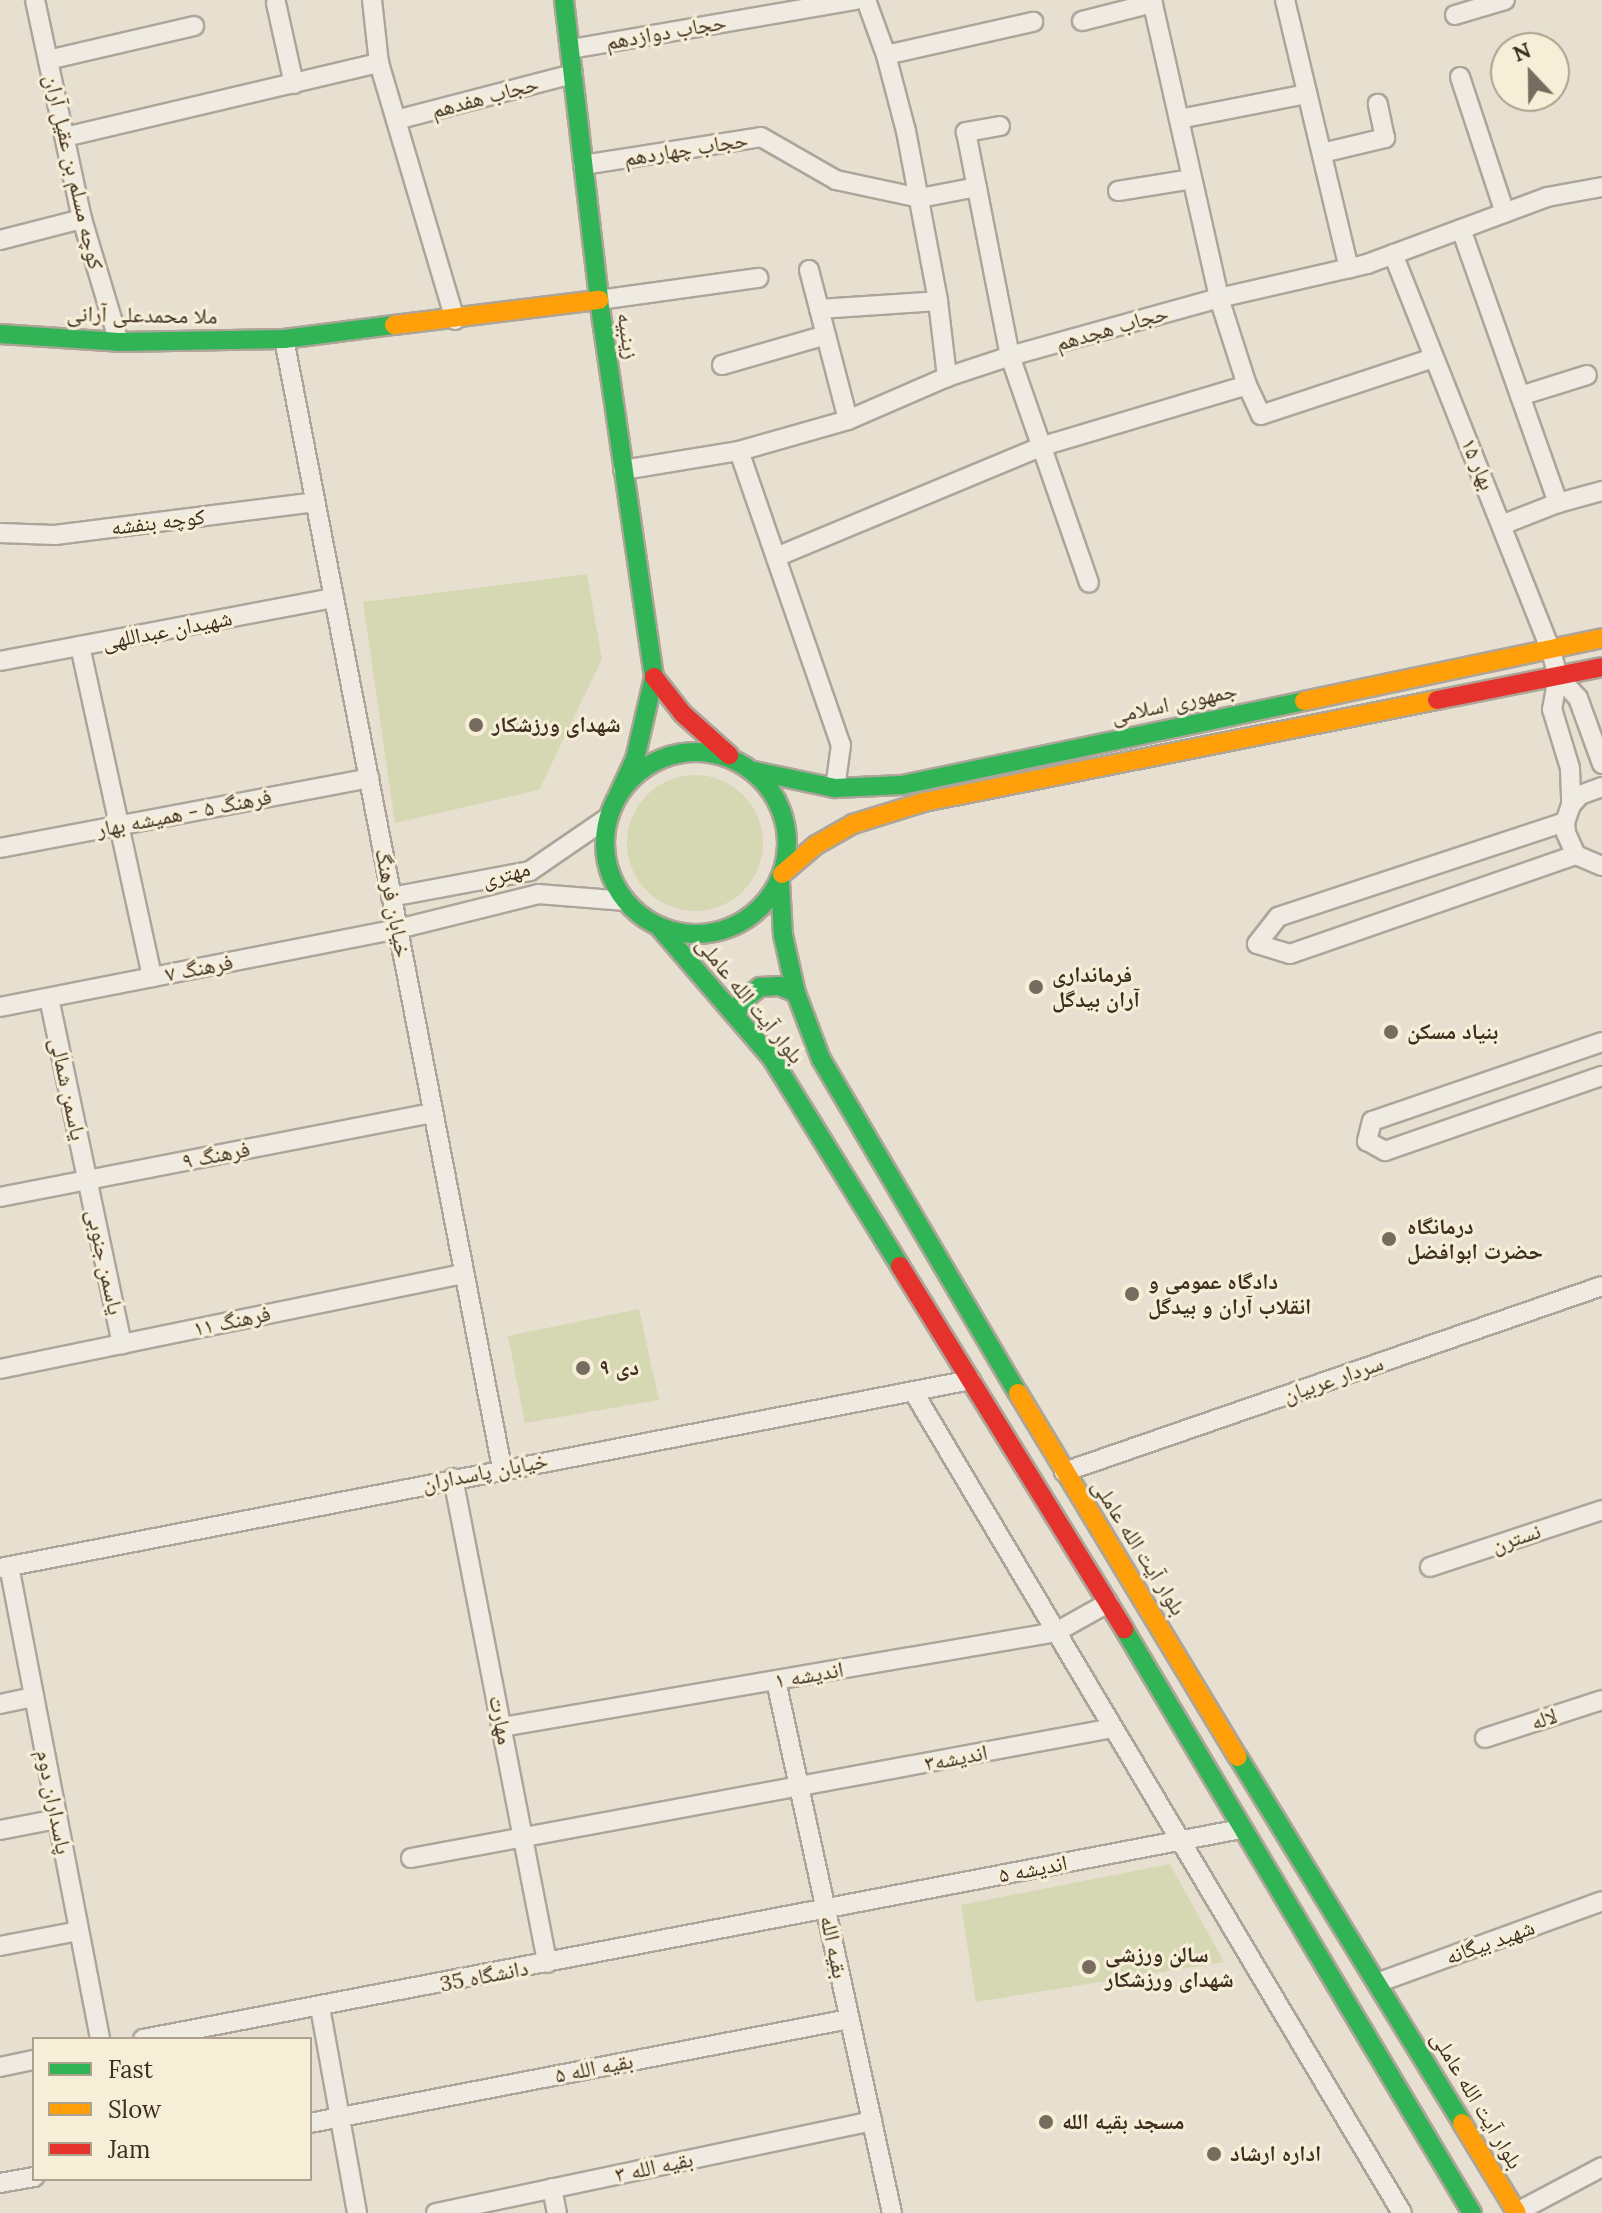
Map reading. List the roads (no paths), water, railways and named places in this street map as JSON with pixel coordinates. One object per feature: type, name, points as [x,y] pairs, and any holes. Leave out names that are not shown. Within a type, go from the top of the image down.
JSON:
[{"type":"main road","name":"زینبیه","points":[[564,0],[599,300],[654,677],[635,759],[618,795]]},
{"type":"main road","name":"ملا محمدعلی آرانی","points":[[0,334],[119,342],[284,339],[599,300]]},
{"type":"main road","name":"جمهوری اسلامی","points":[[754,771],[835,788],[902,785],[1602,638]]},
{"type":"main road","points":[[781,878],[788,851],[786,819],[772,790],[754,771],[731,757],[706,751],[680,752],[655,761],[634,775],[618,795],[607,818],[604,844],[608,869],[626,901],[637,913],[659,927],[685,934],[711,933],[738,925],[760,909],[781,878],[816,845],[853,824],[924,802],[1602,667]]},
{"type":"main road","name":"زینبیه","points":[[654,677],[683,714],[731,757]]},
{"type":"main road","name":"بلوار آیت‌ الله عاملی","points":[[781,878],[783,935],[796,993],[821,1059],[1064,1472],[1517,2212]]},
{"type":"main road","name":"بلوار آیت‌ الله عاملی","points":[[659,927],[771,1057],[1108,1603],[1472,2213]]},
{"type":"main road","points":[[736,1015],[742,1001],[760,987],[779,986],[796,993]]},
{"type":"street","name":"کوچه مسلم بن عقیل آران","points":[[35,0],[82,219],[119,342]]},
{"type":"street","points":[[372,0],[379,63],[455,320]]},
{"type":"street","name":"حجاب دوازدهم","points":[[571,49],[856,0]]},
{"type":"street","points":[[866,0],[886,55],[920,198],[938,301],[947,377]]},
{"type":"street","points":[[1285,0],[1349,268]]},
{"type":"street","points":[[1455,15],[1505,0]]},
{"type":"street","points":[[1082,21],[1153,2],[1219,298],[1247,385],[1261,415],[1433,358]]},
{"type":"street","points":[[276,3],[294,84]]},
{"type":"street","points":[[886,55],[1033,22]]},
{"type":"street","points":[[48,60],[194,26]]},
{"type":"street","points":[[65,137],[379,63]]},
{"type":"street","name":"حجاب هفدهم","points":[[396,120],[573,74]]},
{"type":"street","points":[[1460,77],[1505,213]]},
{"type":"street","points":[[1179,119],[1307,94]]},
{"type":"street","points":[[1322,153],[1385,138],[1378,104]]},
{"type":"street","points":[[1000,126],[966,132],[1010,356],[1089,583]]},
{"type":"street","name":"حجاب چهاردهم","points":[[583,165],[761,137],[836,180],[920,198]]},
{"type":"street","points":[[1118,191],[1192,179]]},
{"type":"street","points":[[920,198],[977,187]]},
{"type":"street","name":"حجاب هجدهم","points":[[623,470],[739,451],[848,420],[947,377],[1010,356],[1219,298],[1349,268],[1547,197],[1602,187]]},
{"type":"street","points":[[0,240],[82,219]]},
{"type":"street","points":[[1461,229],[1558,503]]},
{"type":"street","name":"بهار ۱۵","points":[[1393,254],[1433,358],[1504,524],[1558,676]]},
{"type":"street","points":[[809,270],[848,420]]},
{"type":"street","points":[[599,300],[758,278]]},
{"type":"street","points":[[819,309],[938,301]]},
{"type":"street","points":[[722,365],[826,335]]},
{"type":"street","name":"خیابان فرهنگ","points":[[284,339],[502,1468]]},
{"type":"street","points":[[1520,396],[1587,375]]},
{"type":"street","points":[[776,557],[1043,446],[1247,385]]},
{"type":"street","points":[[739,451],[841,745],[835,788]]},
{"type":"street","points":[[1504,524],[1558,503],[1602,491]]},
{"type":"street","name":"کوچه بنفشه","points":[[0,533],[55,535],[315,502]]},
{"type":"street","name":"شهیدان عبداللهی","points":[[0,661],[334,598]]},
{"type":"street","points":[[80,646],[152,977]]},
{"type":"street","points":[[1558,676],[1578,698],[1602,764]]},
{"type":"street","points":[[1558,676],[1552,709],[1570,768],[1568,813],[1566,833],[1593,866],[1290,954],[1257,944],[1278,917],[1568,813],[1580,795],[1602,787]]},
{"type":"street","name":"فرهنگ ۵ - همیشه بهار","points":[[0,848],[369,778]]},
{"type":"street","name":"مهتری","points":[[391,897],[530,871],[607,818]]},
{"type":"street","name":"مهتری","points":[[398,929],[538,894],[626,901]]},
{"type":"street","name":"فرهنگ ۷","points":[[0,1007],[398,929]]},
{"type":"street","name":"یاسمن شمالی","points":[[49,998],[88,1180]]},
{"type":"street","points":[[1602,1042],[1372,1121],[1367,1141],[1385,1151],[1602,1076]]},
{"type":"street","name":"فرهنگ ۹","points":[[0,1197],[433,1113]]},
{"type":"street","name":"یاسمن جنوبی","points":[[88,1180],[122,1344]]},
{"type":"street","name":"فرهنگ ۱۱","points":[[0,1369],[464,1274]]},
{"type":"street","name":"سردار عربیان","points":[[1064,1472],[1602,1286]]},
{"type":"street","name":"خیابان پاسداران","points":[[4,1567],[502,1468],[971,1380]]},
{"type":"street","points":[[913,1391],[1402,2213]]},
{"type":"street","name":"مهارت","points":[[453,1478],[547,1963]]},
{"type":"street","name":"نسترن","points":[[1430,1567],[1602,1510]]},
{"type":"street","name":"پاسداران دوم","points":[[4,1567],[34,1697],[100,2037]]},
{"type":"street","name":"اندیشه ۱","points":[[502,1727],[1056,1632],[1108,1603]]},
{"type":"street","name":"بقیه الله","points":[[776,1681],[892,2213]]},
{"type":"street","points":[[0,1704],[34,1697]]},
{"type":"street","name":"لاله","points":[[1485,1738],[1602,1700]]},
{"type":"street","name":"اندیشه۳","points":[[411,1858],[799,1789],[1113,1728]]},
{"type":"street","points":[[0,1830],[57,1819]]},
{"type":"street","name":"اندیشه ۵","points":[[826,1910],[1241,1829]]},
{"type":"street","name":"شهید بیگانه","points":[[1377,1983],[1602,1901]]},
{"type":"street","name":"دانشگاه 35","points":[[154,2037],[826,1910]]},
{"type":"street","points":[[0,1946],[79,1931]]},
{"type":"street","points":[[320,2007],[357,2213]]},
{"type":"street","name":"بقیه الله ۵","points":[[312,2123],[849,2019]]},
{"type":"street","points":[[0,2067],[32,2060]]},
{"type":"street","name":"بقیه الله ۳","points":[[436,2213],[872,2121]]},
{"type":"street","points":[[1517,2212],[1602,2167]]},
{"type":"street","points":[[0,2183],[32,2177]]},
{"type":"street","points":[[552,2188],[557,2213]]},
{"type":"place","name":"شهدای ورزشکار","points":[[476,725]]},
{"type":"place","name":"فرمانداری آران بیدگل","points":[[1036,987]]},
{"type":"place","name":"بنیاد مسکن","points":[[1391,1032]]},
{"type":"place","name":"درمانگاه حضرت ابوافضل","points":[[1389,1239]]},
{"type":"place","name":"دادگاه عمومی و انقلاب آران و بیدگل","points":[[1132,1294]]},
{"type":"place","name":"۹ دی","points":[[583,1368]]},
{"type":"place","name":"سالن ورزشی شهدای ورزشکار","points":[[1089,1967]]},
{"type":"place","name":"مسجد بقیه الله","points":[[1046,2122]]},
{"type":"place","name":"اداره ارشاد","points":[[1214,2154]]}]
